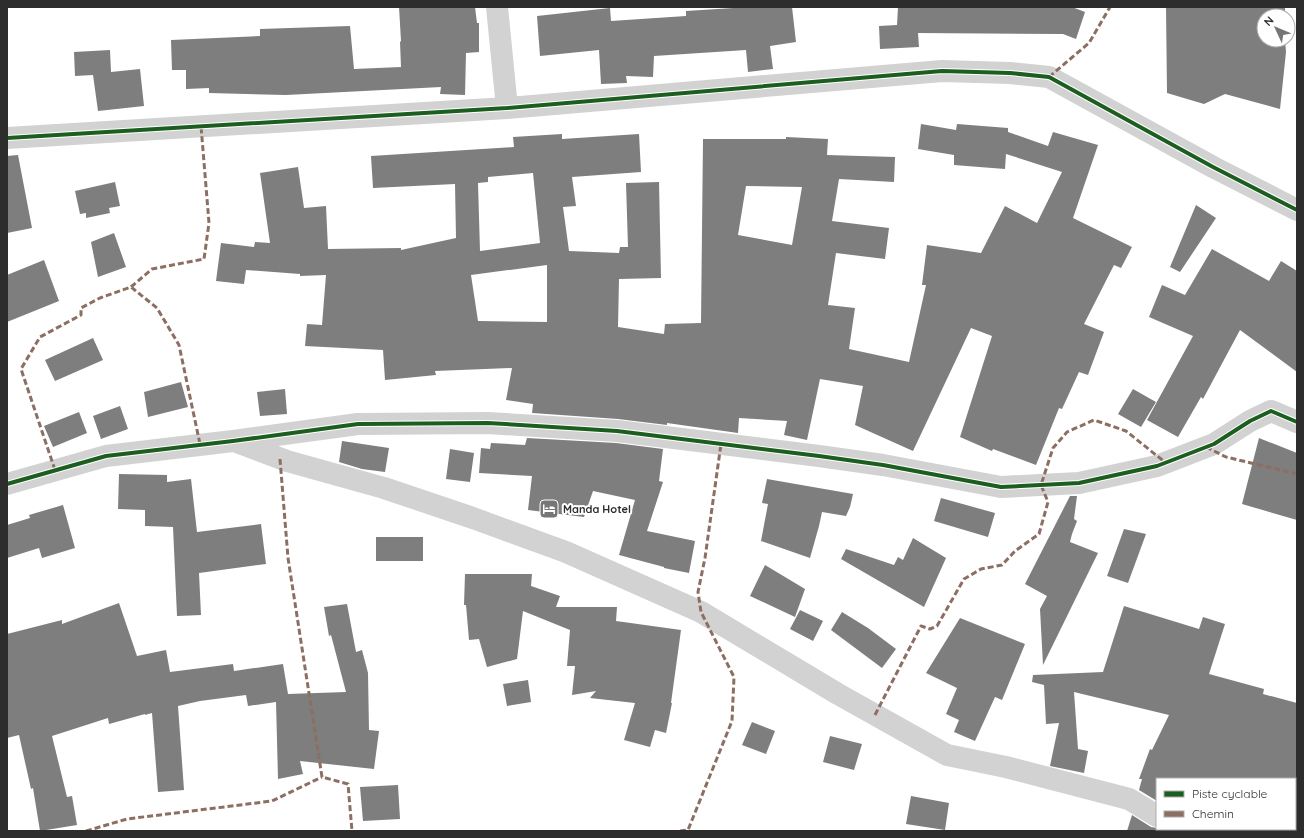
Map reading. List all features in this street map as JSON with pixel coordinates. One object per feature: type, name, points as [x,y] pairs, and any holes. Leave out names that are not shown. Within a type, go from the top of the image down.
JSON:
[{"type":"street","points":[[497,7],[507,108]]},
{"type":"street","points":[[7,138],[507,108],[942,71],[1010,73],[1048,77],[1297,210]]},
{"type":"street","points":[[7,484],[106,456],[358,424],[488,423],[617,431],[819,456],[1000,487],[1079,483],[1157,466],[1214,444],[1250,421],[1271,411],[1297,422]]},
{"type":"street","points":[[233,441],[286,461],[391,490],[573,555],[701,612],[838,694],[947,755],[1006,767],[1129,799],[1156,815]]},
{"type":"building","points":[[399,7],[475,7],[477,23],[479,23],[479,52],[466,53],[465,95],[440,94],[441,87],[286,95],[209,93],[209,88],[186,89],[186,70],[172,70],[171,40],[260,36],[260,29],[350,26],[354,69],[401,67]]},
{"type":"building","points":[[749,7],[792,7],[796,42],[770,46],[773,69],[748,72],[746,50],[654,56],[653,77],[626,76],[627,83],[601,84],[599,50],[540,56],[537,16],[610,8],[611,21],[686,16],[686,11]]},
{"type":"building","points":[[898,7],[1072,7],[1085,12],[1076,39],[1063,34],[918,33],[919,47],[880,49],[879,26],[897,25]]},
{"type":"building","points":[[1166,7],[1285,7],[1256,8],[1256,48],[1286,48],[1280,109],[1225,94],[1204,104],[1167,93]]},
{"type":"building","points":[[110,50],[111,72],[140,69],[144,106],[98,111],[93,75],[75,76],[74,52]]},
{"type":"building","points":[[921,124],[956,130],[957,124],[1008,128],[1008,132],[1048,146],[1053,132],[1098,145],[1073,218],[1132,247],[1121,268],[1114,265],[1084,324],[1104,332],[1088,375],[1079,372],[1062,409],[1059,408],[1036,465],[993,449],[992,451],[960,437],[992,336],[971,328],[913,451],[855,425],[863,386],[820,379],[807,440],[784,435],[787,421],[739,418],[738,433],[667,423],[667,425],[618,419],[532,413],[533,404],[506,400],[512,368],[435,371],[436,375],[385,380],[383,350],[305,346],[307,324],[322,325],[326,275],[300,276],[300,274],[246,270],[244,284],[216,281],[221,243],[254,247],[255,242],[270,243],[260,173],[298,167],[304,208],[326,206],[328,249],[401,248],[401,250],[456,238],[455,184],[373,188],[371,156],[514,147],[513,137],[562,134],[562,139],[639,134],[641,172],[572,177],[576,206],[563,207],[569,251],[619,253],[620,247],[628,247],[626,183],[659,182],[661,278],[619,279],[618,327],[664,334],[665,324],[701,323],[703,139],[786,139],[786,137],[828,139],[827,155],[895,157],[894,182],[839,179],[832,221],[889,228],[885,259],[836,253],[828,305],[855,308],[849,349],[909,362],[926,285],[922,285],[927,245],[981,253],[1005,206],[1037,223],[1062,172],[1006,154],[1005,169],[954,165],[954,155],[918,149]],"holes":[[[533,173],[540,243],[480,251],[478,183],[488,182],[488,177]],[[746,186],[802,187],[792,245],[738,235]],[[547,265],[547,322],[478,321],[471,275]]]},
{"type":"building","points":[[18,155],[32,228],[7,233],[7,156]]},
{"type":"building","points":[[115,182],[120,206],[109,208],[110,213],[86,218],[86,213],[80,214],[75,191]]},
{"type":"building","points":[[1196,205],[1216,218],[1180,272],[1170,267]]},
{"type":"building","points":[[114,233],[126,267],[98,277],[91,242]]},
{"type":"building","points":[[1212,249],[1269,281],[1281,261],[1297,271],[1297,372],[1240,330],[1203,399],[1201,397],[1178,437],[1147,420],[1193,336],[1149,317],[1162,285],[1185,295]]},
{"type":"building","points":[[44,260],[59,301],[7,322],[7,275]]},
{"type":"building","points":[[93,338],[103,360],[55,381],[45,360]]},
{"type":"building","points":[[181,382],[188,407],[148,417],[144,392]]},
{"type":"building","points":[[285,389],[287,414],[260,416],[257,392]]},
{"type":"building","points":[[1133,389],[1156,402],[1141,427],[1118,414]]},
{"type":"building","points":[[120,406],[128,429],[101,439],[93,416]]},
{"type":"building","points":[[79,412],[87,433],[53,447],[44,426]]},
{"type":"building","points":[[527,438],[616,443],[663,449],[659,481],[663,482],[647,531],[695,541],[689,573],[664,568],[619,555],[635,500],[593,491],[584,517],[528,510],[532,476],[479,473],[481,448],[490,449],[491,443],[525,445]]},
{"type":"building","points":[[1259,438],[1297,453],[1297,520],[1242,504]]},
{"type":"building","points":[[342,441],[389,448],[385,472],[362,469],[339,462]]},
{"type":"building","points":[[450,449],[474,453],[470,482],[446,479]]},
{"type":"building","points":[[119,474],[167,475],[167,482],[191,479],[197,532],[261,524],[266,564],[199,573],[201,615],[177,616],[173,527],[145,526],[145,510],[118,509]]},
{"type":"building","points":[[767,479],[853,494],[846,516],[822,512],[810,558],[761,541],[768,504],[762,503]]},
{"type":"building","points":[[1070,496],[1077,496],[1074,519],[1077,521],[1070,542],[1098,553],[1043,665],[1040,609],[1047,596],[1025,584]]},
{"type":"building","points":[[941,498],[995,513],[988,537],[934,521]]},
{"type":"building","points":[[63,505],[75,548],[42,558],[39,548],[7,558],[7,525],[30,518],[29,515]]},
{"type":"building","points":[[1124,529],[1146,534],[1128,583],[1107,576]]},
{"type":"building","points":[[376,537],[423,537],[423,561],[376,561]]},
{"type":"building","points":[[913,538],[946,558],[924,607],[841,559],[846,549],[894,565],[898,557],[903,560]]},
{"type":"building","points":[[765,565],[805,589],[795,617],[750,596]]},
{"type":"building","points":[[465,574],[532,574],[531,586],[560,596],[556,607],[617,607],[616,621],[681,630],[672,703],[666,733],[655,730],[650,747],[624,740],[635,703],[590,698],[596,691],[572,695],[575,666],[567,666],[570,630],[523,611],[517,659],[487,667],[479,639],[469,640],[466,605],[464,605]]},
{"type":"building","points":[[119,603],[137,656],[166,650],[170,672],[233,664],[234,671],[283,664],[288,694],[346,692],[331,635],[329,636],[324,607],[347,604],[356,652],[362,650],[368,673],[369,730],[379,731],[374,769],[300,761],[303,774],[278,779],[276,702],[248,706],[246,695],[200,701],[178,706],[184,790],[158,792],[152,713],[109,724],[108,718],[52,736],[67,797],[72,796],[77,825],[40,831],[33,788],[31,789],[19,735],[7,738],[7,634],[62,620],[62,624]]},
{"type":"building","points":[[1124,606],[1199,629],[1203,617],[1225,624],[1209,674],[1264,689],[1263,694],[1297,703],[1297,779],[1156,778],[1156,800],[1139,790],[1142,779],[1139,779],[1150,749],[1152,750],[1169,715],[1074,692],[1078,749],[1088,751],[1084,773],[1050,766],[1059,723],[1046,724],[1044,685],[1032,682],[1033,675],[1103,672]]},
{"type":"building","points":[[800,610],[823,621],[813,641],[790,629]]},
{"type":"building","points":[[842,612],[868,628],[896,649],[882,668],[831,630]]},
{"type":"building","points":[[960,618],[1025,644],[1002,700],[995,697],[975,741],[954,732],[959,720],[946,714],[957,688],[926,673]]},
{"type":"building","points":[[528,680],[531,702],[507,706],[503,684]]},
{"type":"building","points":[[752,722],[775,731],[766,754],[742,745]]},
{"type":"building","points":[[830,736],[862,744],[854,770],[823,762]]},
{"type":"building","points":[[398,785],[400,819],[363,821],[360,787]]},
{"type":"building","points":[[911,796],[949,803],[945,830],[906,824]]},
{"type":"building","points":[[1132,815],[1151,827],[1156,828],[1157,830],[1157,831],[1127,831]]},
{"type":"marked path","points":[[1049,77],[1089,43],[1110,7]]},
{"type":"marked path","points":[[131,287],[152,269],[204,259],[209,223],[201,126]]},
{"type":"marked path","points":[[55,470],[21,369],[40,337],[81,315],[81,308],[100,298],[131,287],[157,308],[179,345],[200,444]]},
{"type":"marked path","points":[[875,715],[921,626],[930,629],[937,626],[964,579],[981,569],[1002,565],[1015,551],[1039,534],[1048,502],[1041,485],[1053,448],[1067,432],[1094,420],[1126,431],[1166,463]]},
{"type":"marked path","points":[[680,831],[688,830],[732,721],[734,677],[701,612],[698,592],[705,558],[721,444]]},
{"type":"marked path","points":[[1206,447],[1226,457],[1297,474]]},
{"type":"marked path","points":[[280,459],[288,558],[322,777],[348,784],[352,831]]},
{"type":"marked path","points":[[86,831],[127,819],[272,801],[322,777]]},
{"type":"cycle path","points":[[7,138],[507,108],[942,71],[1010,73],[1049,77],[1213,167],[1297,210]]},
{"type":"cycle path","points":[[7,484],[106,456],[358,424],[488,423],[617,431],[819,456],[883,465],[1001,487],[1079,483],[1157,466],[1214,444],[1250,421],[1271,411],[1297,422]]},
{"type":"place","name":"Manda Hotel","points":[[549,509]]}]
